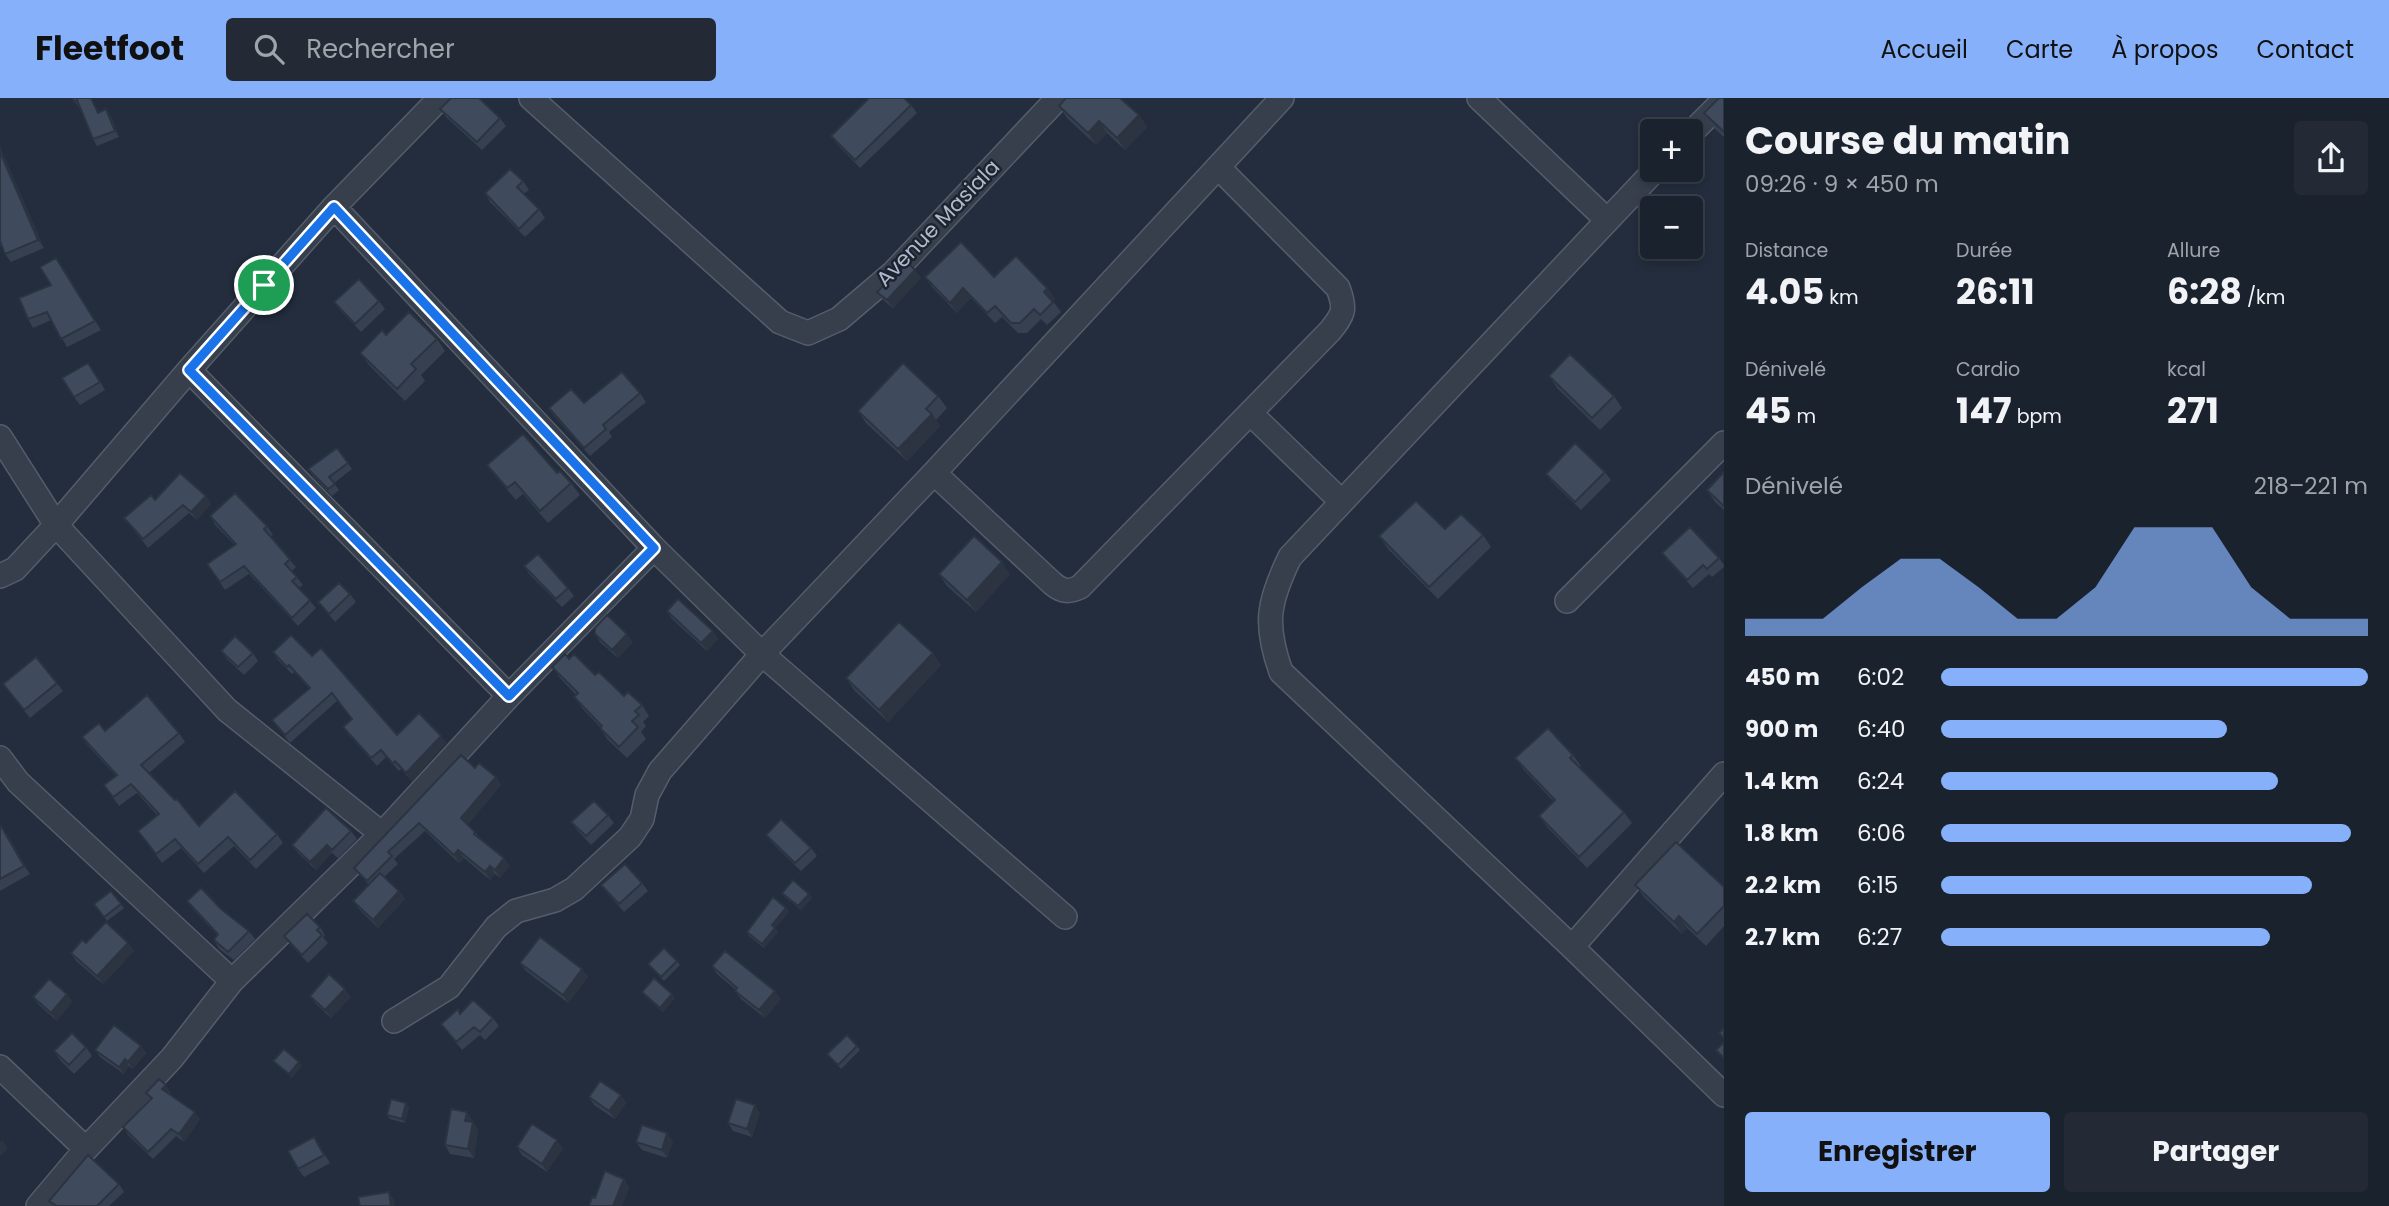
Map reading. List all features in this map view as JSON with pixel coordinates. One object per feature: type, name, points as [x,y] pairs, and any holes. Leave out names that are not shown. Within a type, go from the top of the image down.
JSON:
[{"type":"street","points":[[0,576],[15,569],[56,525],[334,207],[440,98]]},
{"type":"street","name":"Avenue Masiala","points":[[531,98],[780,322],[808,333],[839,318],[893,273],[1058,98]]},
{"type":"street","points":[[394,1021],[449,988],[496,927],[516,911],[555,900],[574,889],[630,837],[642,819],[647,795],[660,771],[762,653],[934,473],[1282,98]]},
{"type":"street","points":[[1479,98],[1606,219]]},
{"type":"street","points":[[1703,121],[1724,100]]},
{"type":"street","points":[[934,473],[1053,584],[1062,591],[1071,591],[1080,587],[1336,323],[1342,315],[1343,302],[1338,288],[1218,167]]},
{"type":"street","points":[[1643,182],[1290,557],[1275,587],[1269,621],[1272,646],[1281,672],[1724,1095]]},
{"type":"street","points":[[334,207],[654,548],[762,653],[1065,917]]},
{"type":"street","points":[[189,370],[509,696]]},
{"type":"street","points":[[1251,413],[1342,502]]},
{"type":"street","points":[[0,437],[56,525],[227,710],[382,834]]},
{"type":"street","points":[[1567,601],[1724,443]]},
{"type":"street","points":[[37,1206],[86,1149],[172,1058],[232,982],[382,834],[509,696],[654,548]]},
{"type":"street","points":[[0,758],[9,787],[232,982]]},
{"type":"street","points":[[1572,947],[1724,774]]},
{"type":"street","points":[[0,1067],[86,1149]]},
{"type":"building","points":[[73,98],[91,98],[98,113],[106,109],[115,131],[93,139],[77,100],[74,102]]},
{"type":"building","points":[[451,98],[479,98],[500,118],[477,142],[440,109]]},
{"type":"building","points":[[869,98],[904,98],[911,105],[855,160],[831,136]]},
{"type":"building","points":[[1066,98],[1120,98],[1139,115],[1117,138],[1099,121],[1088,133],[1059,106]]},
{"type":"building","points":[[1719,98],[1724,98],[1724,132],[1704,113]]},
{"type":"building","points":[[0,152],[38,240],[5,254],[0,241]]},
{"type":"building","points":[[510,169],[523,181],[517,187],[539,209],[519,229],[485,193]]},
{"type":"building","points":[[961,242],[994,277],[1016,256],[1047,288],[1044,292],[1053,302],[1040,315],[1034,309],[1020,323],[1011,323],[995,306],[987,313],[963,288],[950,303],[925,277]]},
{"type":"building","points":[[56,258],[95,321],[61,339],[47,312],[28,319],[19,298],[51,285],[40,267]]},
{"type":"building","points":[[908,263],[915,270],[887,300],[877,292]]},
{"type":"building","points":[[359,279],[379,301],[355,324],[334,302]]},
{"type":"building","points":[[409,312],[437,339],[411,364],[416,369],[397,389],[360,353],[382,330],[386,335]]},
{"type":"building","points":[[1570,354],[1614,396],[1592,418],[1549,376]]},
{"type":"building","points":[[88,363],[100,382],[74,397],[62,378]]},
{"type":"building","points":[[903,363],[938,396],[926,409],[932,414],[898,449],[858,411]]},
{"type":"building","points":[[622,372],[640,393],[603,425],[606,429],[584,448],[549,408],[571,389],[584,403]]},
{"type":"building","points":[[523,434],[557,473],[560,471],[571,483],[540,511],[515,482],[507,488],[487,465]]},
{"type":"building","points":[[1575,443],[1605,472],[1575,502],[1546,474]]},
{"type":"building","points":[[337,448],[348,463],[329,477],[335,484],[328,489],[308,469]]},
{"type":"building","points":[[1724,472],[1724,506],[1707,490]]},
{"type":"building","points":[[180,473],[206,496],[191,512],[183,505],[143,539],[124,518],[151,495],[155,500]]},
{"type":"building","points":[[235,493],[267,526],[264,529],[290,559],[285,564],[297,577],[292,581],[310,600],[292,618],[244,566],[220,582],[207,564],[236,544],[210,516]]},
{"type":"building","points":[[1416,501],[1445,529],[1461,514],[1483,535],[1429,587],[1379,536]]},
{"type":"building","points":[[1690,527],[1719,558],[1707,569],[1703,565],[1687,580],[1662,553]]},
{"type":"building","points":[[974,536],[1002,562],[967,600],[939,574]]},
{"type":"building","points":[[538,554],[568,588],[556,599],[524,566]]},
{"type":"building","points":[[339,583],[350,594],[329,614],[318,602]]},
{"type":"building","points":[[678,599],[713,631],[701,643],[667,611]]},
{"type":"building","points":[[607,615],[627,634],[612,650],[595,634],[595,628]]},
{"type":"building","points":[[899,622],[933,653],[879,710],[846,678]]},
{"type":"building","points":[[291,635],[312,656],[321,648],[397,735],[419,713],[441,736],[406,773],[395,761],[393,764],[381,750],[371,758],[343,727],[352,719],[332,693],[285,735],[272,720],[310,688],[273,652]]},
{"type":"building","points":[[235,636],[253,653],[238,667],[221,651]]},
{"type":"building","points":[[565,654],[569,659],[574,654],[595,675],[599,672],[624,696],[628,692],[642,705],[635,711],[639,715],[632,721],[638,727],[619,747],[574,697],[578,693],[552,667]]},
{"type":"building","points":[[36,657],[57,683],[24,710],[3,684]]},
{"type":"building","points":[[147,695],[179,733],[141,765],[175,800],[177,799],[199,826],[235,791],[277,834],[250,860],[228,837],[198,864],[175,839],[156,854],[138,831],[159,814],[131,784],[113,797],[104,785],[117,775],[82,737],[99,723],[105,731]]},
{"type":"building","points":[[1548,728],[1573,755],[1570,758],[1624,812],[1579,857],[1539,816],[1555,800],[1515,758]]},
{"type":"building","points":[[461,755],[475,768],[479,763],[496,777],[461,818],[474,834],[504,858],[495,870],[490,866],[485,872],[458,850],[454,855],[419,823],[388,852],[392,856],[367,881],[354,868]]},
{"type":"building","points":[[594,801],[608,815],[586,836],[571,822]]},
{"type":"building","points":[[326,808],[351,831],[332,850],[327,845],[310,862],[292,845]]},
{"type":"building","points":[[781,819],[811,848],[795,863],[766,835]]},
{"type":"building","points":[[0,827],[24,866],[0,879]]},
{"type":"building","points":[[1676,842],[1724,887],[1724,906],[1697,934],[1679,916],[1674,922],[1635,885]]},
{"type":"building","points":[[625,864],[642,883],[619,904],[601,885]]},
{"type":"building","points":[[380,873],[399,891],[373,920],[353,901]]},
{"type":"building","points":[[793,880],[809,894],[798,906],[782,893]]},
{"type":"building","points":[[201,888],[221,909],[249,931],[228,952],[214,940],[218,934],[187,901]]},
{"type":"building","points":[[111,891],[121,904],[104,917],[94,904]]},
{"type":"building","points":[[773,897],[786,908],[772,925],[775,928],[762,944],[747,932]]},
{"type":"building","points":[[307,914],[320,927],[317,930],[322,935],[302,955],[284,936]]},
{"type":"building","points":[[106,922],[128,943],[97,976],[71,953],[82,940],[86,943]]},
{"type":"building","points":[[540,937],[582,969],[563,995],[520,963]]},
{"type":"building","points":[[664,948],[677,961],[661,977],[648,964]]},
{"type":"building","points":[[725,951],[775,991],[759,1010],[735,991],[737,988],[712,966]]},
{"type":"building","points":[[329,974],[345,989],[325,1010],[310,996]]},
{"type":"building","points":[[654,978],[672,994],[660,1008],[642,992]]},
{"type":"building","points":[[49,979],[67,994],[51,1013],[33,997]]},
{"type":"building","points":[[473,1000],[493,1018],[480,1032],[474,1027],[456,1042],[441,1024],[458,1009],[460,1014]]},
{"type":"building","points":[[114,1025],[141,1046],[128,1062],[125,1059],[119,1067],[95,1050]]},
{"type":"building","points":[[72,1033],[86,1047],[69,1065],[54,1051]]},
{"type":"building","points":[[847,1035],[857,1046],[838,1065],[827,1054]]},
{"type":"building","points":[[1724,1042],[1724,1058],[1716,1050]]},
{"type":"building","points":[[284,1049],[299,1062],[289,1074],[273,1061]]},
{"type":"building","points":[[159,1079],[166,1085],[162,1089],[195,1112],[179,1134],[171,1129],[148,1152],[123,1127],[152,1098],[146,1093]]},
{"type":"building","points":[[600,1081],[621,1095],[609,1111],[589,1097]]},
{"type":"building","points":[[391,1099],[406,1103],[402,1119],[387,1115]]},
{"type":"building","points":[[736,1099],[755,1105],[747,1129],[728,1123]]},
{"type":"building","points":[[451,1109],[467,1112],[465,1121],[473,1122],[468,1149],[445,1145]]},
{"type":"building","points":[[532,1124],[557,1140],[542,1164],[517,1147]]},
{"type":"building","points":[[642,1125],[667,1133],[662,1150],[636,1142]]},
{"type":"building","points":[[314,1137],[324,1155],[298,1169],[288,1151]]},
{"type":"building","points":[[88,1155],[119,1184],[97,1206],[57,1206],[49,1201]]},
{"type":"building","points":[[605,1171],[624,1179],[613,1206],[589,1206],[592,1197],[595,1198]]},
{"type":"building","points":[[389,1192],[391,1206],[360,1206],[358,1197]]},
{"type":"route","points":[[334,207],[654,548],[509,696],[189,370],[264,285],[334,207]]}]
